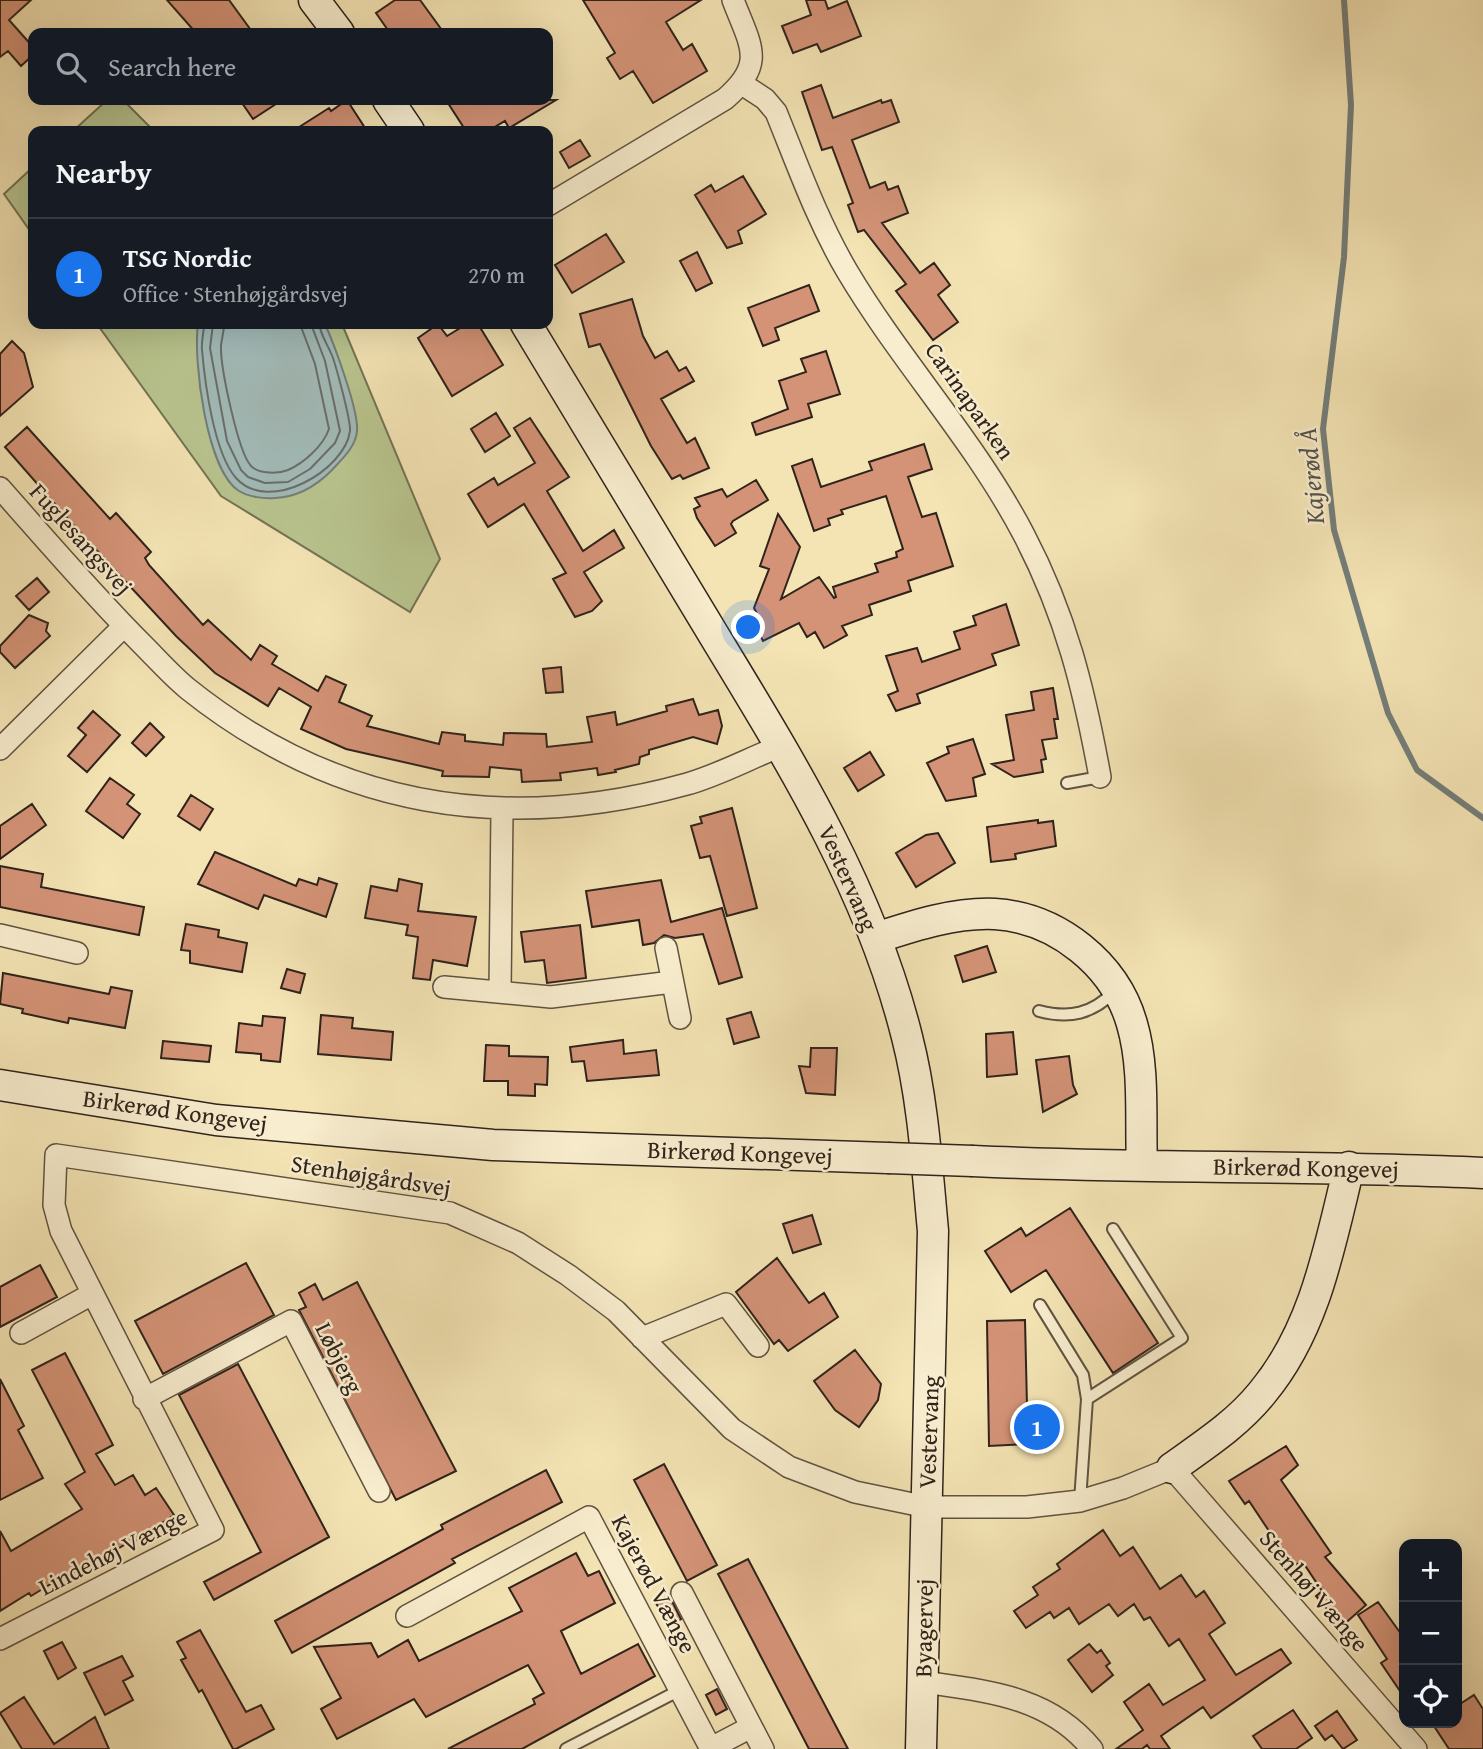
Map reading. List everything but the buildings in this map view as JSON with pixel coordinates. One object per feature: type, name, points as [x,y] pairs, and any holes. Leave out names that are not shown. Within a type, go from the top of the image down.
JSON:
[{"type":"main road","points":[[314,0],[335,28]]},
{"type":"main road","points":[[391,105],[406,126]]},
{"type":"main road","name":"Vestervang","points":[[529,329],[781,746],[838,848],[876,938],[908,1038],[925,1148],[933,1231],[926,1507]]},
{"type":"main road","points":[[876,938],[958,917],[996,915],[1032,921],[1076,945],[1095,960],[1117,989],[1132,1023],[1138,1060],[1142,1166]]},
{"type":"main road","name":"Birkerød Kongevej","points":[[0,1085],[216,1120],[493,1145],[1142,1166],[1349,1167],[1483,1173]]},
{"type":"main road","points":[[1172,1468],[1223,1432],[1262,1393],[1296,1343],[1322,1276],[1349,1167]]},
{"type":"main road","name":"Byagervej","points":[[921,1749],[926,1507]]},
{"type":"street","points":[[553,202],[725,99],[742,84],[751,70],[751,49],[733,0]]},
{"type":"street","name":"Carinaparken","points":[[742,84],[765,99],[776,112],[819,220],[849,274],[988,473],[1024,535],[1057,605],[1084,688],[1100,777]]},
{"type":"street","name":"Fuglesangsvej","points":[[0,488],[124,625],[186,688],[252,736],[316,767],[406,797],[502,810],[599,804],[690,783],[781,746]]},
{"type":"street","name":"Fuglesangsvej","points":[[0,749],[124,625]]},
{"type":"street","points":[[500,992],[502,810]]},
{"type":"street","points":[[0,935],[77,953]]},
{"type":"street","points":[[666,948],[680,1018]]},
{"type":"street","points":[[444,988],[551,996],[672,982]]},
{"type":"street","name":"Stenhøjgårdsvej","points":[[92,1294],[61,1231],[54,1205],[56,1155],[450,1213],[518,1243],[568,1275],[616,1311],[732,1429],[789,1467],[855,1492],[926,1507],[1027,1507],[1080,1501],[1124,1488],[1172,1468]]},
{"type":"street","points":[[21,1334],[92,1294],[144,1399]]},
{"type":"street","points":[[642,1338],[726,1304],[758,1346]]},
{"type":"street","name":"Løbjerg","points":[[144,1399],[291,1321],[379,1491]]},
{"type":"street","name":"Lindehøj Vænge","points":[[0,1639],[212,1530],[144,1399]]},
{"type":"street","name":"Stenhøj Vænge","points":[[1172,1468],[1416,1749]]},
{"type":"street","name":"Kajerød Vænge","points":[[407,1616],[589,1517],[711,1749],[751,1727]]},
{"type":"street","name":"Kajerød Vænge","points":[[682,1593],[763,1749]]},
{"type":"street","points":[[923,1682],[996,1693],[1036,1705],[1061,1718],[1091,1749]]},
{"type":"lane","points":[[1067,783],[1100,777]]},
{"type":"lane","points":[[1039,1011],[1060,1016],[1082,1014],[1101,1005],[1117,989]]},
{"type":"lane","points":[[1087,1399],[1182,1338],[1113,1229]]},
{"type":"lane","points":[[1040,1305],[1083,1375],[1087,1399],[1080,1501]]},
{"type":"lane","points":[[566,1749],[680,1690]]},
{"type":"green space","points":[[102,105],[128,105],[149,126],[78,126]]},
{"type":"green space","points":[[28,172],[28,228],[4,194]]},
{"type":"green space","points":[[101,329],[344,329],[440,559],[410,612],[221,496]]},
{"type":"water","points":[[198,329],[327,329],[340,361],[357,421],[356,437],[347,453],[319,482],[291,496],[266,498],[239,491],[228,479],[218,461],[210,438],[200,387]]},
{"type":"waterway","name":"Kajerød Å","points":[[1344,0],[1351,105],[1344,257],[1323,429],[1334,530],[1388,713],[1417,770],[1483,818]]},
{"type":"place","name":"TSG Nordic","points":[[1037,1427]]}]
